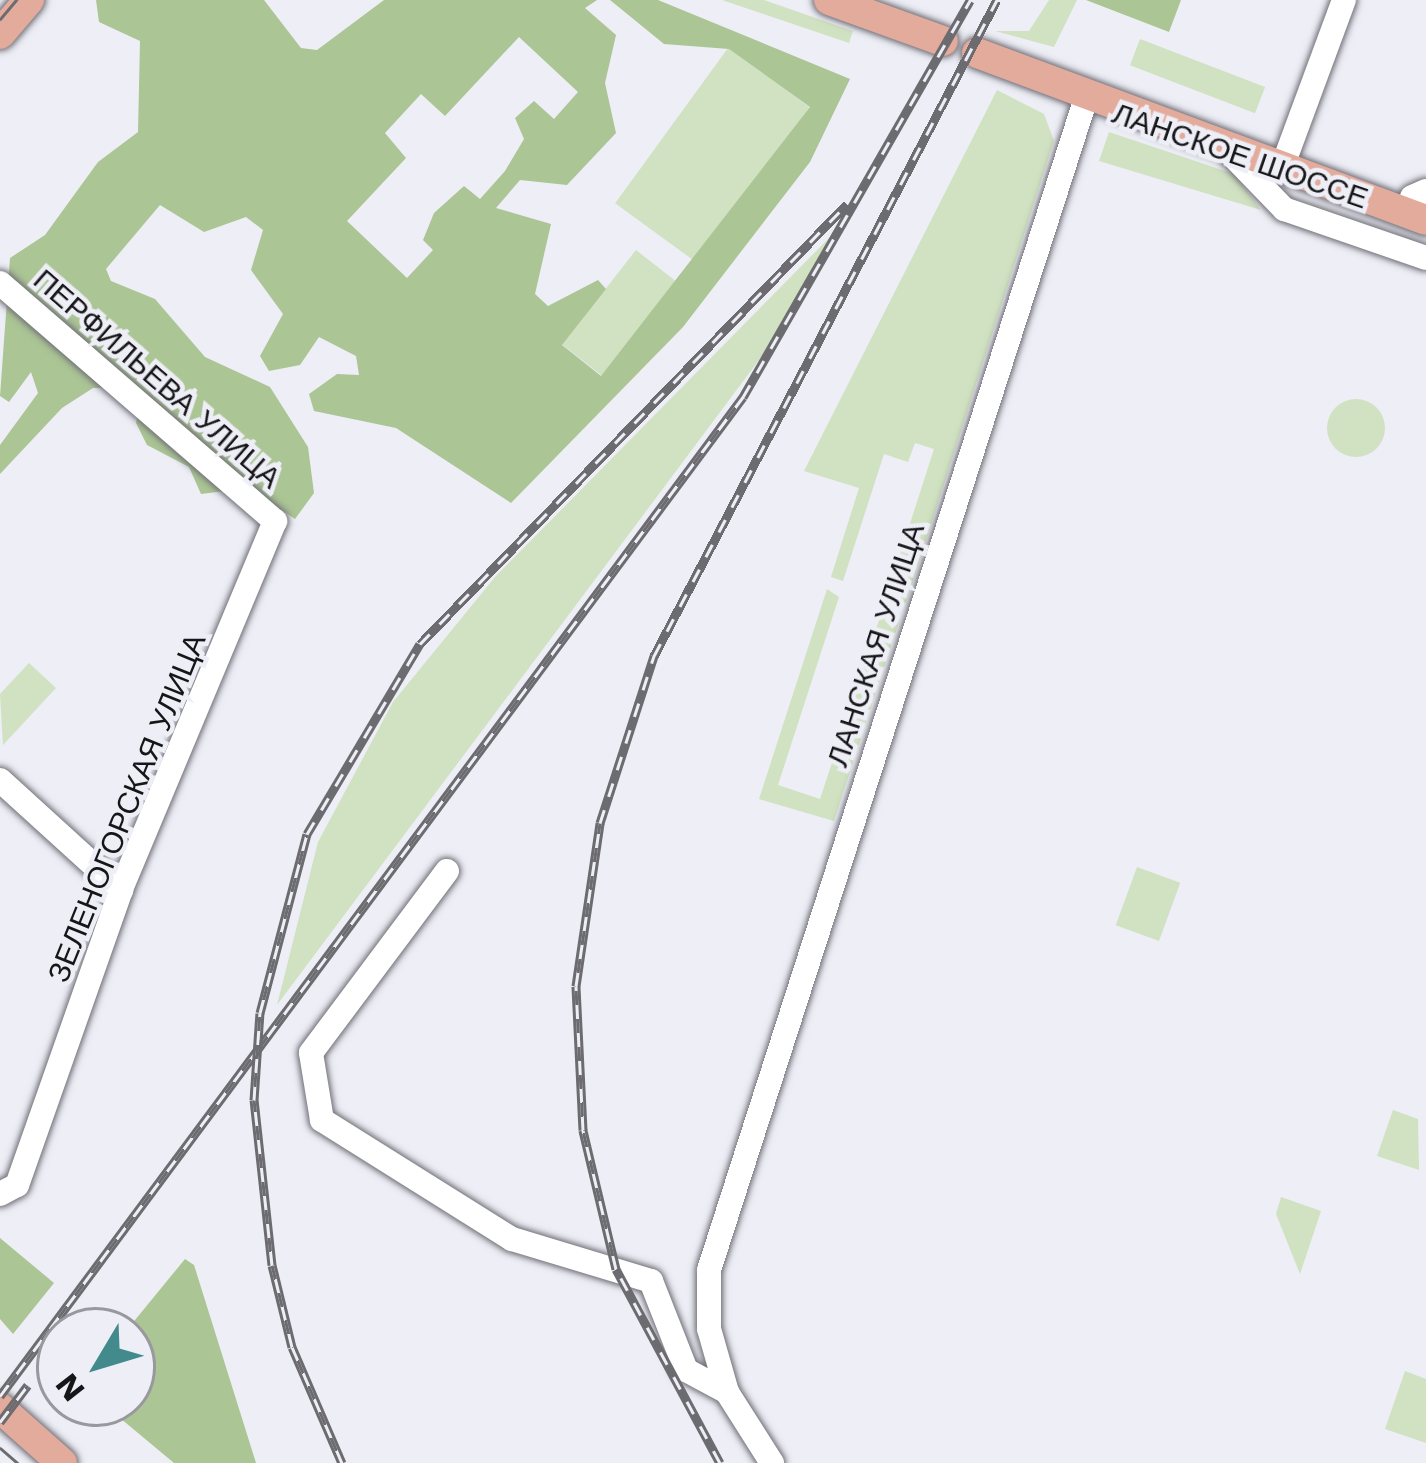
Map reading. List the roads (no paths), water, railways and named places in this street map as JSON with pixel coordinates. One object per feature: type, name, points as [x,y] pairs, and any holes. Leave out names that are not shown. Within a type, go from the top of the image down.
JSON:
[{"type":"main road","points":[[0,34],[29,0]]},
{"type":"main road","points":[[830,0],[943,40]]},
{"type":"main road","name":"ЛАНСКОЕ ШОССЕ","points":[[977,53],[1422,202]]},
{"type":"main road","name":"ЛАНСКОЕ ШОССЕ","points":[[1058,83],[1085,101],[1228,152],[1422,202]]},
{"type":"main road","points":[[0,1408],[62,1463]]},
{"type":"street","points":[[1287,154],[1344,0]]},
{"type":"street","name":"ЛАНСКАЯ УЛИЦА","points":[[727,1393],[712,1342],[709,1270],[725,1207],[1085,101]]},
{"type":"street","points":[[1228,152],[1284,209],[1426,258]]},
{"type":"street","name":"ПЕРФИЛЬЕВА УЛИЦА","points":[[0,283],[274,521]]},
{"type":"street","name":"ЗЕЛЕНОГОРСКАЯ УЛИЦА","points":[[8,1190],[121,890],[274,521]]},
{"type":"street","points":[[0,780],[121,890]]},
{"type":"street","points":[[447,871],[311,1052],[322,1120],[512,1239],[651,1281],[673,1338],[699,1384],[727,1393],[772,1463]]},
{"type":"street","points":[[673,1338],[712,1342]]},
{"type":"tram line","points":[[0,19],[16,0]]},
{"type":"tram line","points":[[0,1448],[17,1463]]},
{"type":"railway","points":[[0,1396],[743,397],[970,0]]},
{"type":"railway","points":[[720,1463],[616,1269],[583,1130],[576,986],[600,823],[654,656],[997,0]]},
{"type":"railway","points":[[342,1463],[292,1347],[272,1265],[254,1100],[260,1013],[307,834],[420,644],[847,204]]},
{"type":"railway","points":[[0,1422],[28,1385]]}]
